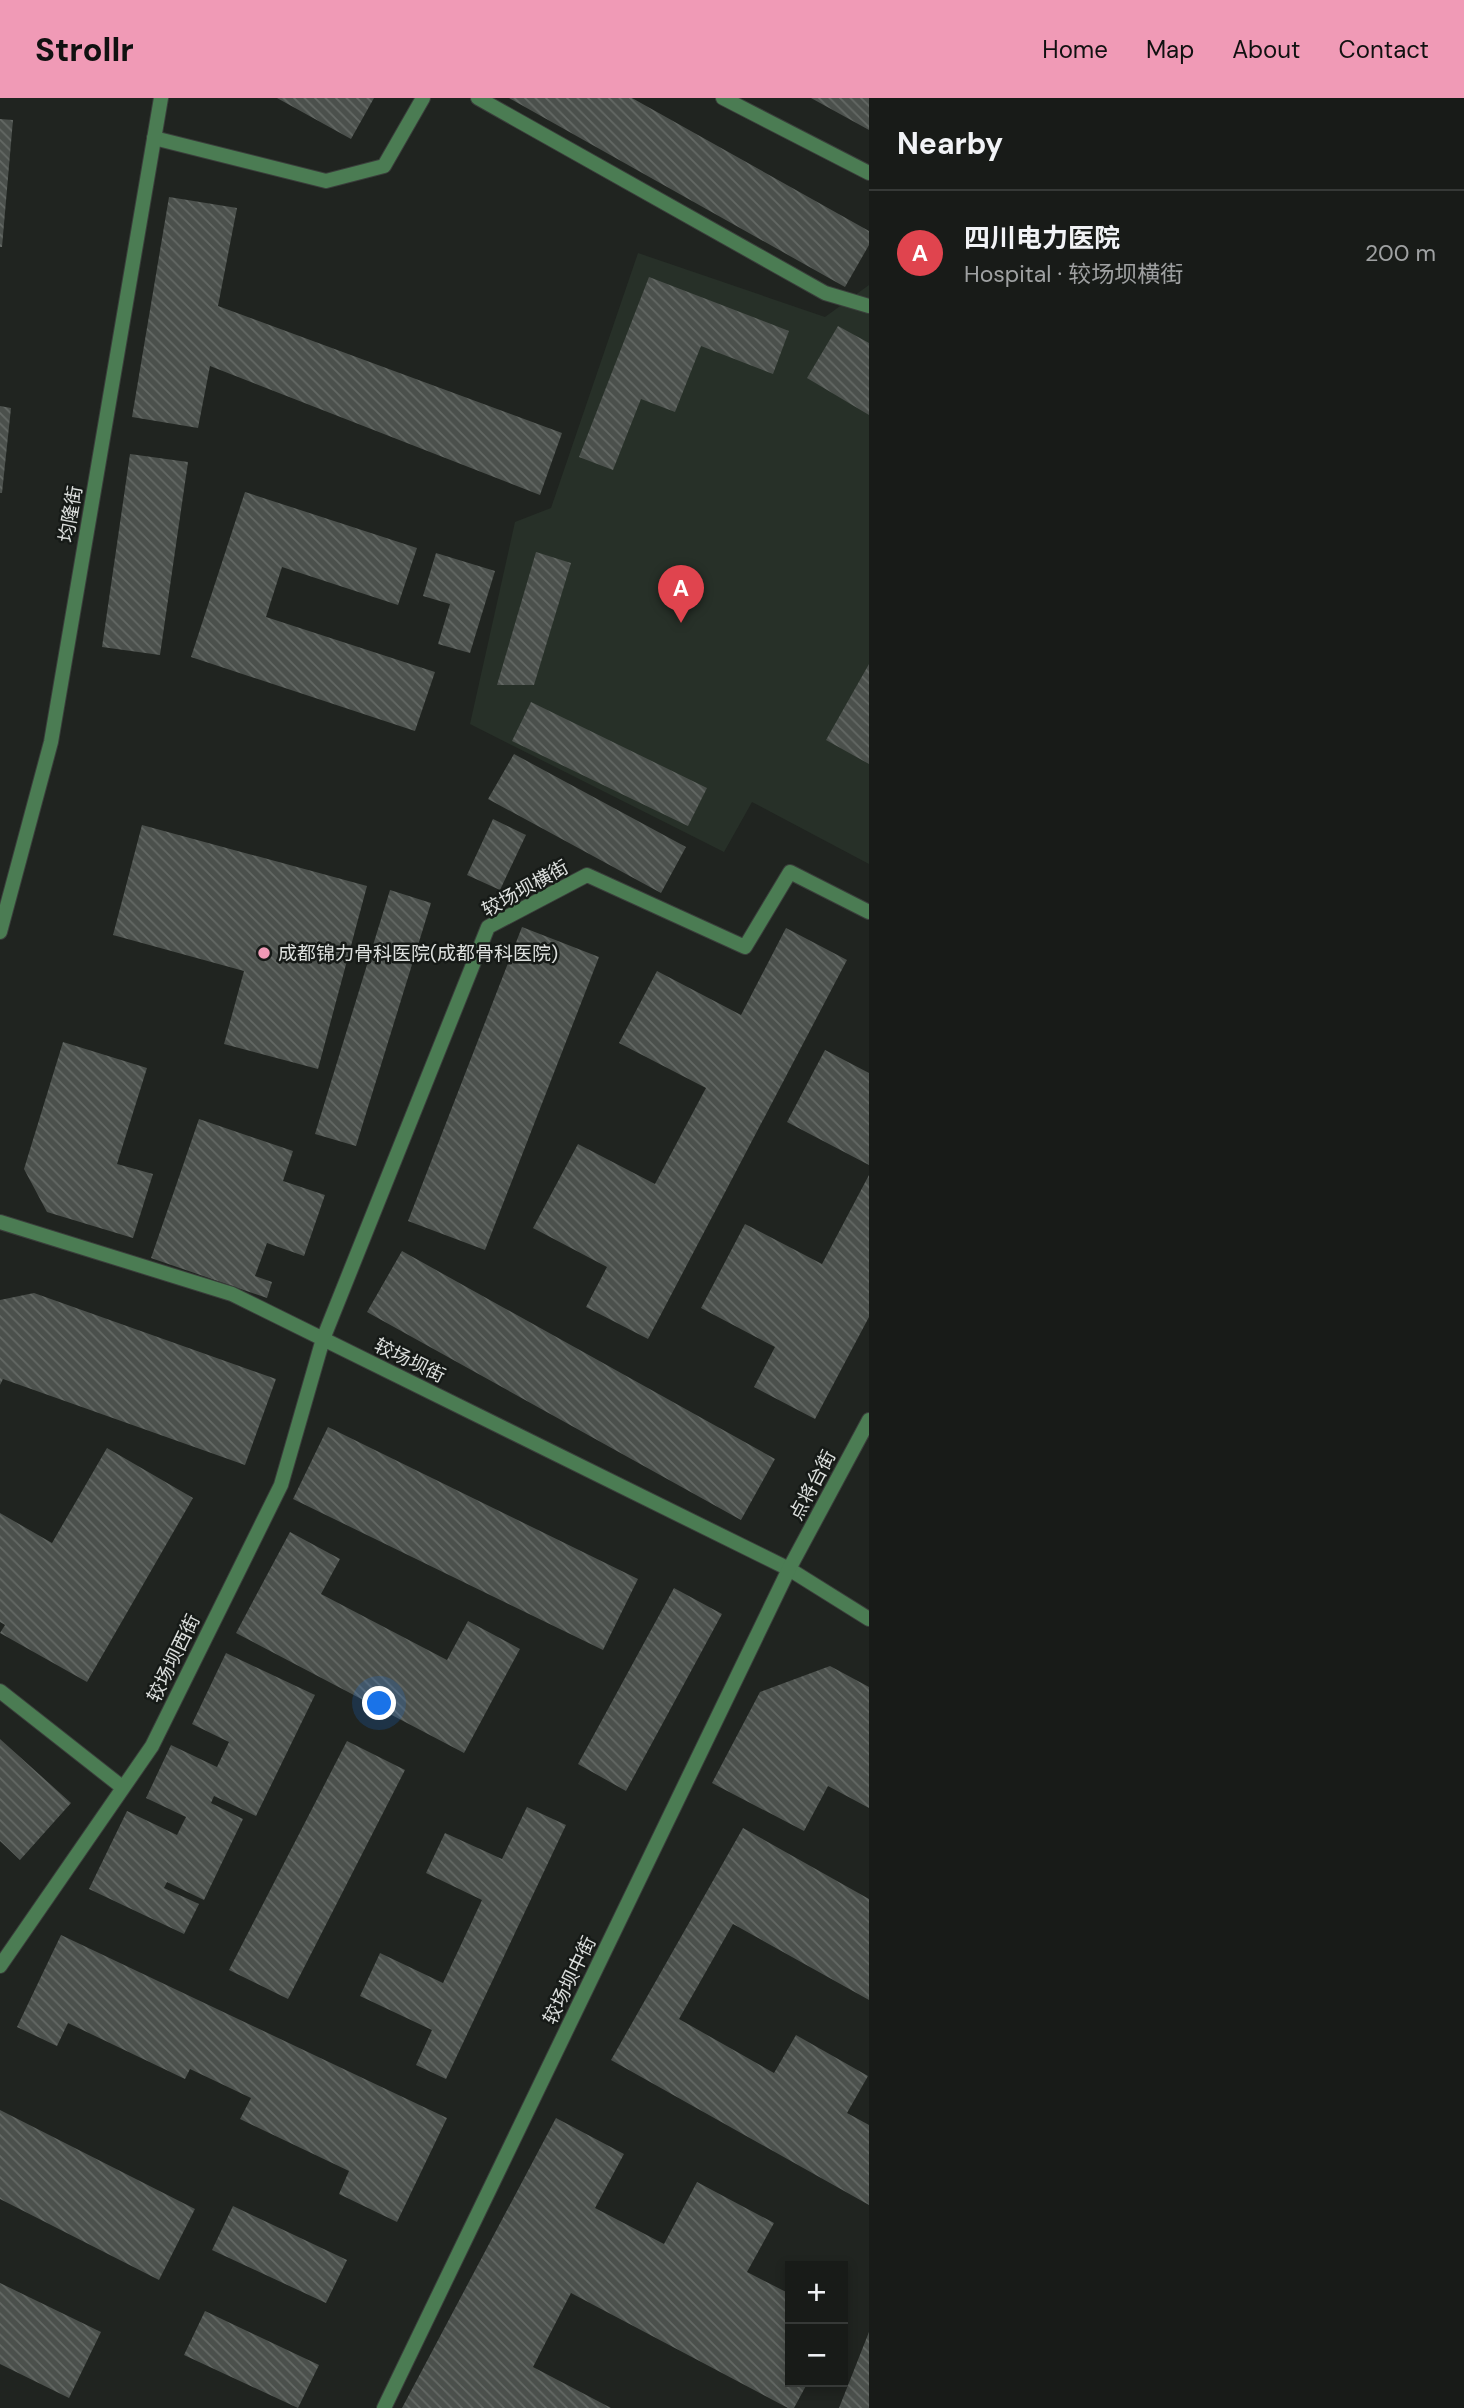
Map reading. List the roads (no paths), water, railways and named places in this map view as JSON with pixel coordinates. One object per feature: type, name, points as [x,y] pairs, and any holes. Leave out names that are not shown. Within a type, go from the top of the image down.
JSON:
[{"type":"street","name":"均隆街","points":[[0,932],[51,743],[161,98]]},
{"type":"street","points":[[154,138],[326,181],[384,166],[423,98]]},
{"type":"street","points":[[478,98],[825,293],[869,306]]},
{"type":"street","points":[[723,98],[869,173]]},
{"type":"street","name":"较场坝横街","points":[[323,1339],[488,927],[587,875],[745,947],[790,872],[869,912]]},
{"type":"street","name":"较场坝街","points":[[0,1222],[232,1294],[789,1569],[869,1619]]},
{"type":"street","name":"较场坝西街","points":[[0,1966],[152,1745],[281,1485],[323,1339]]},
{"type":"street","name":"点将台街","points":[[789,1569],[869,1420]]},
{"type":"street","name":"较场坝中街","points":[[384,2408],[789,1569]]},
{"type":"street","points":[[0,1691],[122,1787]]},
{"type":"place","name":"四川电力医院","points":[[681,623]]},
{"type":"place","name":"成都锦力骨科医院(成都骨科医院)","points":[[264,953]]}]
